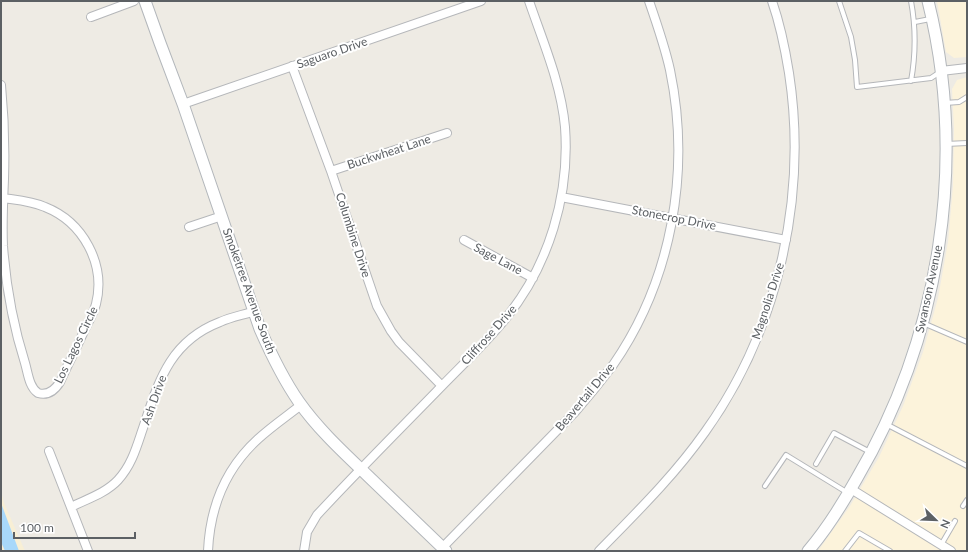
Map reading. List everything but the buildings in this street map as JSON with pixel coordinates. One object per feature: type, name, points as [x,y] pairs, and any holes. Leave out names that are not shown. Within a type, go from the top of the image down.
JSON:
[{"type":"street","points":[[91,17],[134,1]]},
{"type":"street","name":"Smoketree Avenue South","points":[[146,1],[255,311],[271,354],[284,378],[301,405],[333,443],[444,549]]},
{"type":"street","name":"Saguaro Drive","points":[[183,104],[481,1]]},
{"type":"street","name":"Cliffrose Drive","points":[[304,551],[307,532],[314,519],[506,318],[533,278],[550,239],[561,197],[566,149],[562,104],[557,81],[529,1]]},
{"type":"street","name":"Beavertail Drive","points":[[444,549],[575,412],[595,389],[613,364],[637,324],[655,282],[665,253],[673,218],[679,162],[676,100],[662,40],[649,1]]},
{"type":"street","name":"Magnolia Drive","points":[[599,551],[682,463],[706,431],[727,398],[746,363],[762,326],[774,288],[786,240],[791,210],[795,131],[792,91],[786,52],[772,1]]},
{"type":"street","name":"Swanson Avenue","points":[[808,551],[850,491],[872,453],[886,424],[896,402],[915,350],[930,296],[940,241],[946,186],[946,144],[941,71],[933,19],[928,1]]},
{"type":"street","name":"Columbine Drive","points":[[292,66],[332,171],[372,293],[384,319],[408,353],[442,386]]},
{"type":"street","points":[[941,71],[967,68]]},
{"type":"street","points":[[1,85],[4,133],[3,198]]},
{"type":"street","name":"Buckwheat Lane","points":[[332,171],[448,132]]},
{"type":"street","name":"Stonecrop Drive","points":[[561,197],[786,240]]},
{"type":"street","name":"Los Lagos Circle","points":[[3,198],[36,204],[63,216],[79,231],[87,243],[97,270],[98,292],[96,306],[59,384],[49,393],[40,394],[35,390],[19,344],[10,303],[3,246],[3,198]]},
{"type":"street","points":[[189,227],[222,216]]},
{"type":"street","name":"Sage Lane","points":[[464,240],[533,278]]},
{"type":"street","name":"Ash Drive","points":[[71,507],[105,491],[126,471],[134,455],[159,382],[167,366],[190,339],[221,321],[255,311]]},
{"type":"street","points":[[208,551],[210,526],[216,501],[233,467],[258,438],[301,405]]},
{"type":"street","points":[[49,451],[88,551]]},
{"type":"street","points":[[850,491],[951,551]]},
{"type":"lane","points":[[839,1],[851,37],[855,60],[857,87],[931,78],[941,71]]},
{"type":"lane","points":[[911,1],[915,22],[916,50],[911,81]]},
{"type":"lane","points":[[915,22],[933,19]]},
{"type":"lane","points":[[944,103],[959,102],[967,97]]},
{"type":"lane","points":[[946,144],[967,143]]},
{"type":"lane","points":[[923,323],[967,342]]},
{"type":"lane","points":[[886,424],[967,466]]},
{"type":"lane","points":[[816,464],[834,433],[872,453]]},
{"type":"lane","points":[[765,486],[786,455],[850,491]]},
{"type":"lane","points":[[964,506],[967,500]]},
{"type":"lane","points":[[940,545],[955,521]]},
{"type":"lane","points":[[844,551],[859,533],[890,551]]},
{"type":"shaded area","points":[[937,1],[967,1],[967,57],[954,58],[946,52]]},
{"type":"shaded area","points":[[967,77],[967,551],[818,551],[850,506],[879,457],[903,406],[923,352],[938,298],[948,242],[953,186],[954,129],[952,89],[957,80]]},
{"type":"sand","points":[[1,492],[4,503],[25,551],[1,551]]},
{"type":"water","points":[[1,503],[19,551],[5,551],[1,542]]}]
